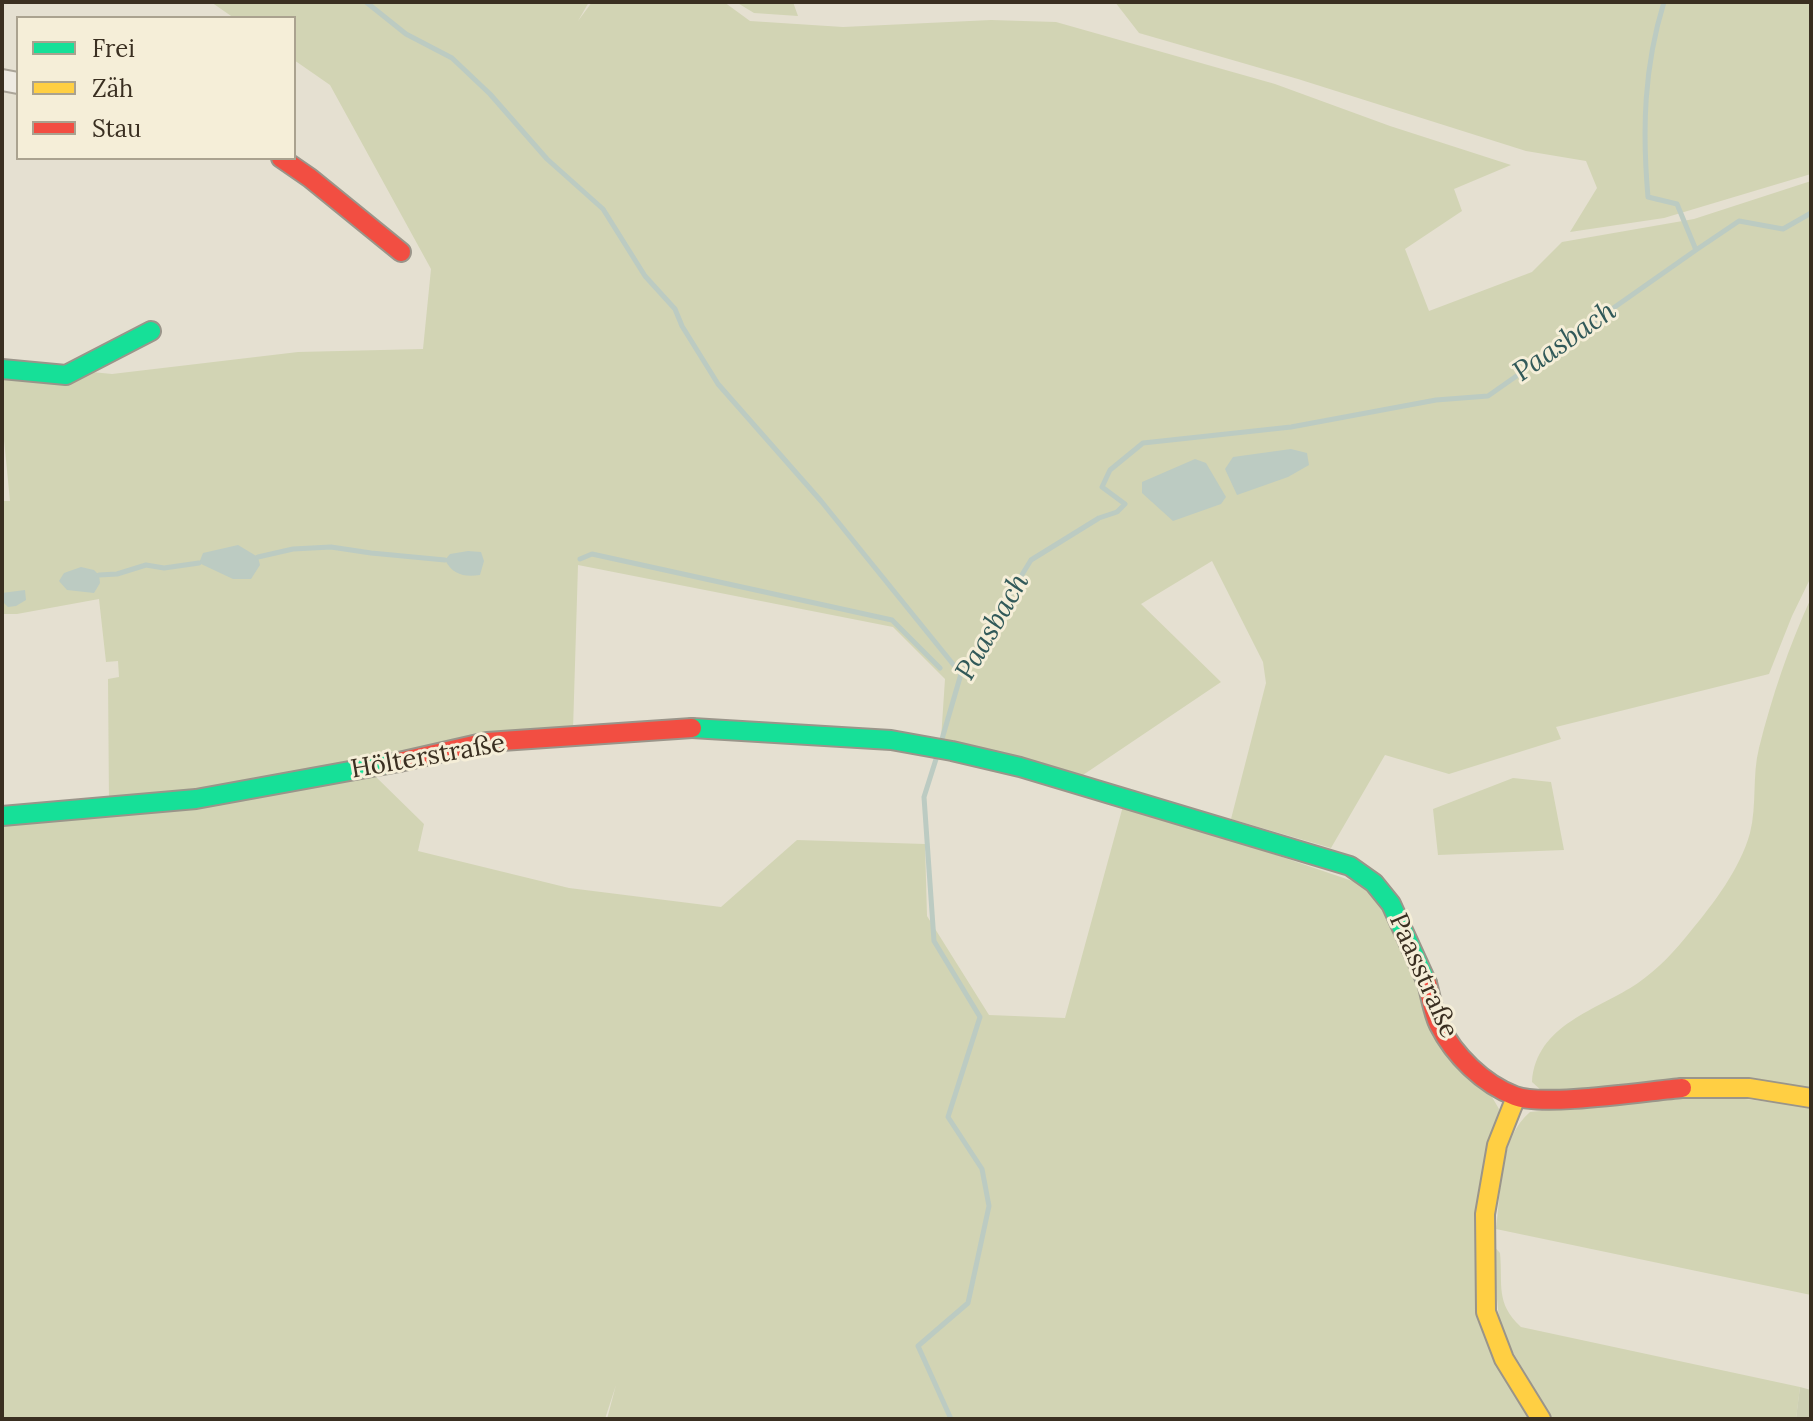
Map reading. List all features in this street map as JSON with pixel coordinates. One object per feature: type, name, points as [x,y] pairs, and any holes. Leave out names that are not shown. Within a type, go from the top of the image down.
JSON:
[{"type":"street","points":[[284,160],[401,252]]},
{"type":"street","points":[[2,369],[66,375],[151,331]]},
{"type":"street","name":"Hölterstraße","points":[[2,816],[196,799],[384,766],[487,742],[698,728],[877,739],[952,751]]},
{"type":"street","name":"Paasstraße","points":[[952,751],[1020,767],[1350,866],[1374,883],[1391,904],[1427,982],[1438,1023],[1457,1053],[1486,1080],[1516,1097],[1542,1100],[1699,1086],[1749,1088],[1811,1098]]},
{"type":"street","points":[[1516,1097],[1497,1145],[1485,1214],[1486,1312],[1504,1359],[1541,1419]]},
{"type":"green space","points":[[211,2],[589,2],[578,21],[592,2],[724,2],[750,21],[843,27],[991,20],[1056,22],[1275,84],[1511,165],[1454,189],[1462,211],[1405,249],[1429,311],[1532,272],[1562,242],[1694,219],[1811,181],[1811,577],[1769,674],[1556,727],[1561,739],[1449,774],[1385,755],[1331,848],[1231,819],[1266,683],[1263,662],[1212,561],[1141,604],[1221,682],[1080,777],[941,739],[945,679],[893,627],[578,565],[573,730],[109,803],[108,679],[119,677],[118,661],[106,662],[99,599],[2,614],[2,501],[10,501],[2,419],[2,379],[82,371],[112,374],[298,352],[423,349],[431,269],[330,85],[296,61],[296,16],[231,16]]},
{"type":"green space","points":[[736,2],[793,2],[798,16],[754,13]]},
{"type":"green space","points":[[1115,2],[1811,2],[1811,174],[1664,218],[1570,232],[1597,188],[1586,161],[1526,151],[1139,33]]},
{"type":"green space","points":[[1811,598],[1811,1088],[1542,1091],[1532,1082],[1536,1062],[1557,1032],[1638,983],[1659,966],[1699,921],[1733,872],[1750,833],[1757,758],[1770,709],[1788,653]]},
{"type":"green space","points":[[375,776],[424,824],[418,851],[569,888],[721,907],[797,840],[925,844],[927,916],[989,1015],[1065,1018],[1123,806],[1370,887],[1499,1109],[1476,1306],[1533,1419],[607,1419],[616,1385],[605,1419],[2,1419],[2,823]]},
{"type":"green space","points":[[1513,778],[1551,782],[1564,850],[1438,855],[1433,809]]},
{"type":"green space","points":[[1703,1094],[1811,1107],[1811,1295],[1496,1229],[1507,1151],[1512,1136],[1530,1112]]},
{"type":"green space","points":[[1492,1244],[1500,1253],[1501,1284],[1507,1310],[1521,1327],[1800,1387],[1796,1419],[1553,1419],[1500,1331]]},
{"type":"green space","points":[[1800,1387],[1811,1390],[1811,1419],[1796,1419]]},
{"type":"shaded area","points":[[1291,449],[1307,453],[1309,465],[1288,477],[1237,495],[1225,469],[1233,457]]},
{"type":"shaded area","points":[[1195,459],[1206,463],[1226,497],[1221,504],[1173,521],[1142,493],[1142,482]]},
{"type":"shaded area","points":[[238,545],[258,557],[260,565],[251,579],[233,579],[199,563],[203,553]]},
{"type":"shaded area","points":[[481,552],[484,561],[480,575],[460,574],[445,560],[450,554]]},
{"type":"shaded area","points":[[81,567],[94,570],[99,575],[100,583],[94,593],[67,590],[59,581],[64,573]]},
{"type":"shaded area","points":[[25,590],[26,600],[16,606],[8,607],[3,602],[2,593]]},
{"type":"waterway","points":[[366,2],[406,34],[452,58],[490,94],[547,159],[603,209],[645,276],[675,309],[718,384],[821,501],[961,674]]},
{"type":"waterway","name":"Paasbach","points":[[942,739],[961,674],[1031,560],[1099,518],[1117,512],[1125,504],[1102,487],[1110,470],[1143,443],[1291,427],[1436,400],[1488,396],[1696,250],[1677,204],[1648,197],[1646,98],[1652,50],[1664,2]]},
{"type":"waterway","points":[[1696,250],[1739,221],[1783,229],[1811,213]]},
{"type":"waterway","points":[[258,557],[293,549],[331,547],[445,560]]},
{"type":"waterway","points":[[580,559],[592,554],[892,620],[940,668]]},
{"type":"waterway","points":[[99,575],[117,574],[146,565],[164,568],[199,563]]},
{"type":"waterway","name":"Paasbach","points":[[937,756],[924,797],[934,941],[980,1017],[948,1117],[982,1169],[989,1206],[968,1303],[918,1346],[951,1419]]},
{"type":"traffic: fast","points":[[2,369],[66,375],[151,331]]},
{"type":"traffic: fast","points":[[692,728],[891,740],[952,751],[1020,767],[1350,866],[1374,883],[1391,904],[1427,983]]},
{"type":"traffic: fast","points":[[2,816],[196,799],[399,762]]},
{"type":"traffic: slow","points":[[1682,1088],[1749,1088],[1811,1098]]},
{"type":"traffic: slow","points":[[1516,1097],[1497,1145],[1485,1214],[1486,1312],[1504,1359],[1541,1419]]},
{"type":"traffic: jam","points":[[284,160],[401,252]]},
{"type":"traffic: jam","points":[[399,762],[487,742],[692,728]]},
{"type":"traffic: jam","points":[[1427,983],[1437,1020],[1453,1047],[1481,1076],[1515,1096],[1571,1099],[1682,1088]]}]
